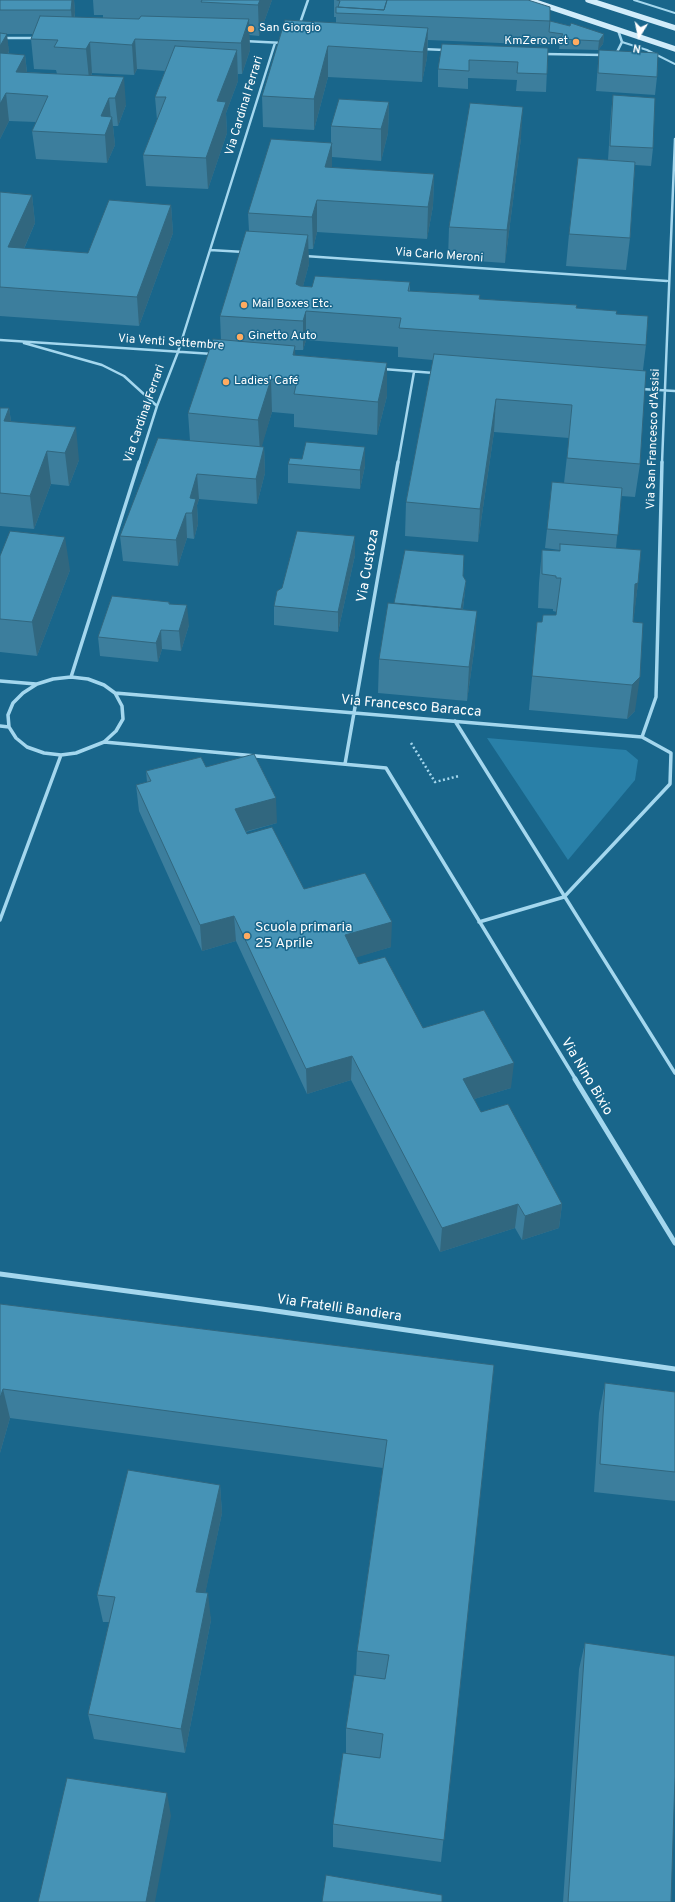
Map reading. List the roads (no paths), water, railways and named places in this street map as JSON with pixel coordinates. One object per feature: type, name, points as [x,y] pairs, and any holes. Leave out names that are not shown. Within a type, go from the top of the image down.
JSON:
[{"type":"main road","points":[[529,0],[675,49]]},
{"type":"main road","points":[[588,0],[675,28]]},
{"type":"street","points":[[298,29],[308,0]]},
{"type":"street","points":[[611,53],[617,52],[622,42],[618,30]]},
{"type":"street","points":[[0,38],[40,38]]},
{"type":"street","points":[[242,41],[287,43]]},
{"type":"street","name":"Via Cardinal Ferrari","points":[[71,677],[157,406],[178,352],[275,42]]},
{"type":"street","points":[[415,48],[447,50]]},
{"type":"street","points":[[541,54],[605,55]]},
{"type":"street","name":"Via San Francesco d'Assisi","points":[[642,737],[656,697],[667,281],[675,139]]},
{"type":"street","points":[[210,250],[245,252]]},
{"type":"street","name":"Via Carlo Meroni","points":[[299,256],[667,281]]},
{"type":"street","name":"Via Venti Settembre","points":[[0,340],[218,355]]},
{"type":"street","points":[[16,341],[102,365],[124,376],[157,406]]},
{"type":"street","points":[[375,368],[437,374]]},
{"type":"street","name":"Via Custoza","points":[[345,764],[414,372]]},
{"type":"street","points":[[637,389],[675,391]]},
{"type":"street","points":[[71,677],[88,679],[104,685],[115,693],[122,706],[123,718],[116,731],[104,742],[76,753],[61,755],[44,753],[27,747],[16,738],[9,727],[8,715],[13,703],[23,693],[37,684],[53,679],[71,677]]},
{"type":"street","points":[[0,680],[37,684]]},
{"type":"street","name":"Via Francesco Baracca","points":[[115,693],[642,737],[671,754],[670,784],[564,897]]},
{"type":"street","points":[[454,721],[675,1073]]},
{"type":"street","points":[[0,726],[9,727]]},
{"type":"street","points":[[104,742],[345,764]]},
{"type":"street","points":[[0,920],[61,755]]},
{"type":"street","name":"Via Nino Bixio","points":[[345,764],[386,768],[675,1243]]},
{"type":"street","points":[[479,922],[564,897]]},
{"type":"street","name":"Via Fratelli Bandiera","points":[[0,1274],[262,1309],[675,1369]]},
{"type":"lane","points":[[634,0],[675,13]]},
{"type":"lane","points":[[622,42],[647,50],[675,64]]},
{"type":"place","name":"San Giorgio","points":[[251,29]]},
{"type":"place","name":"KmZero.net","points":[[576,42]]},
{"type":"place","name":"Mail Boxes Etc.","points":[[244,305]]},
{"type":"place","name":"Ginetto Auto","points":[[240,337]]},
{"type":"place","name":"Ladies' Café","points":[[226,382]]},
{"type":"place","name":"Scuola primaria 25 Aprile","points":[[247,936]]}]
